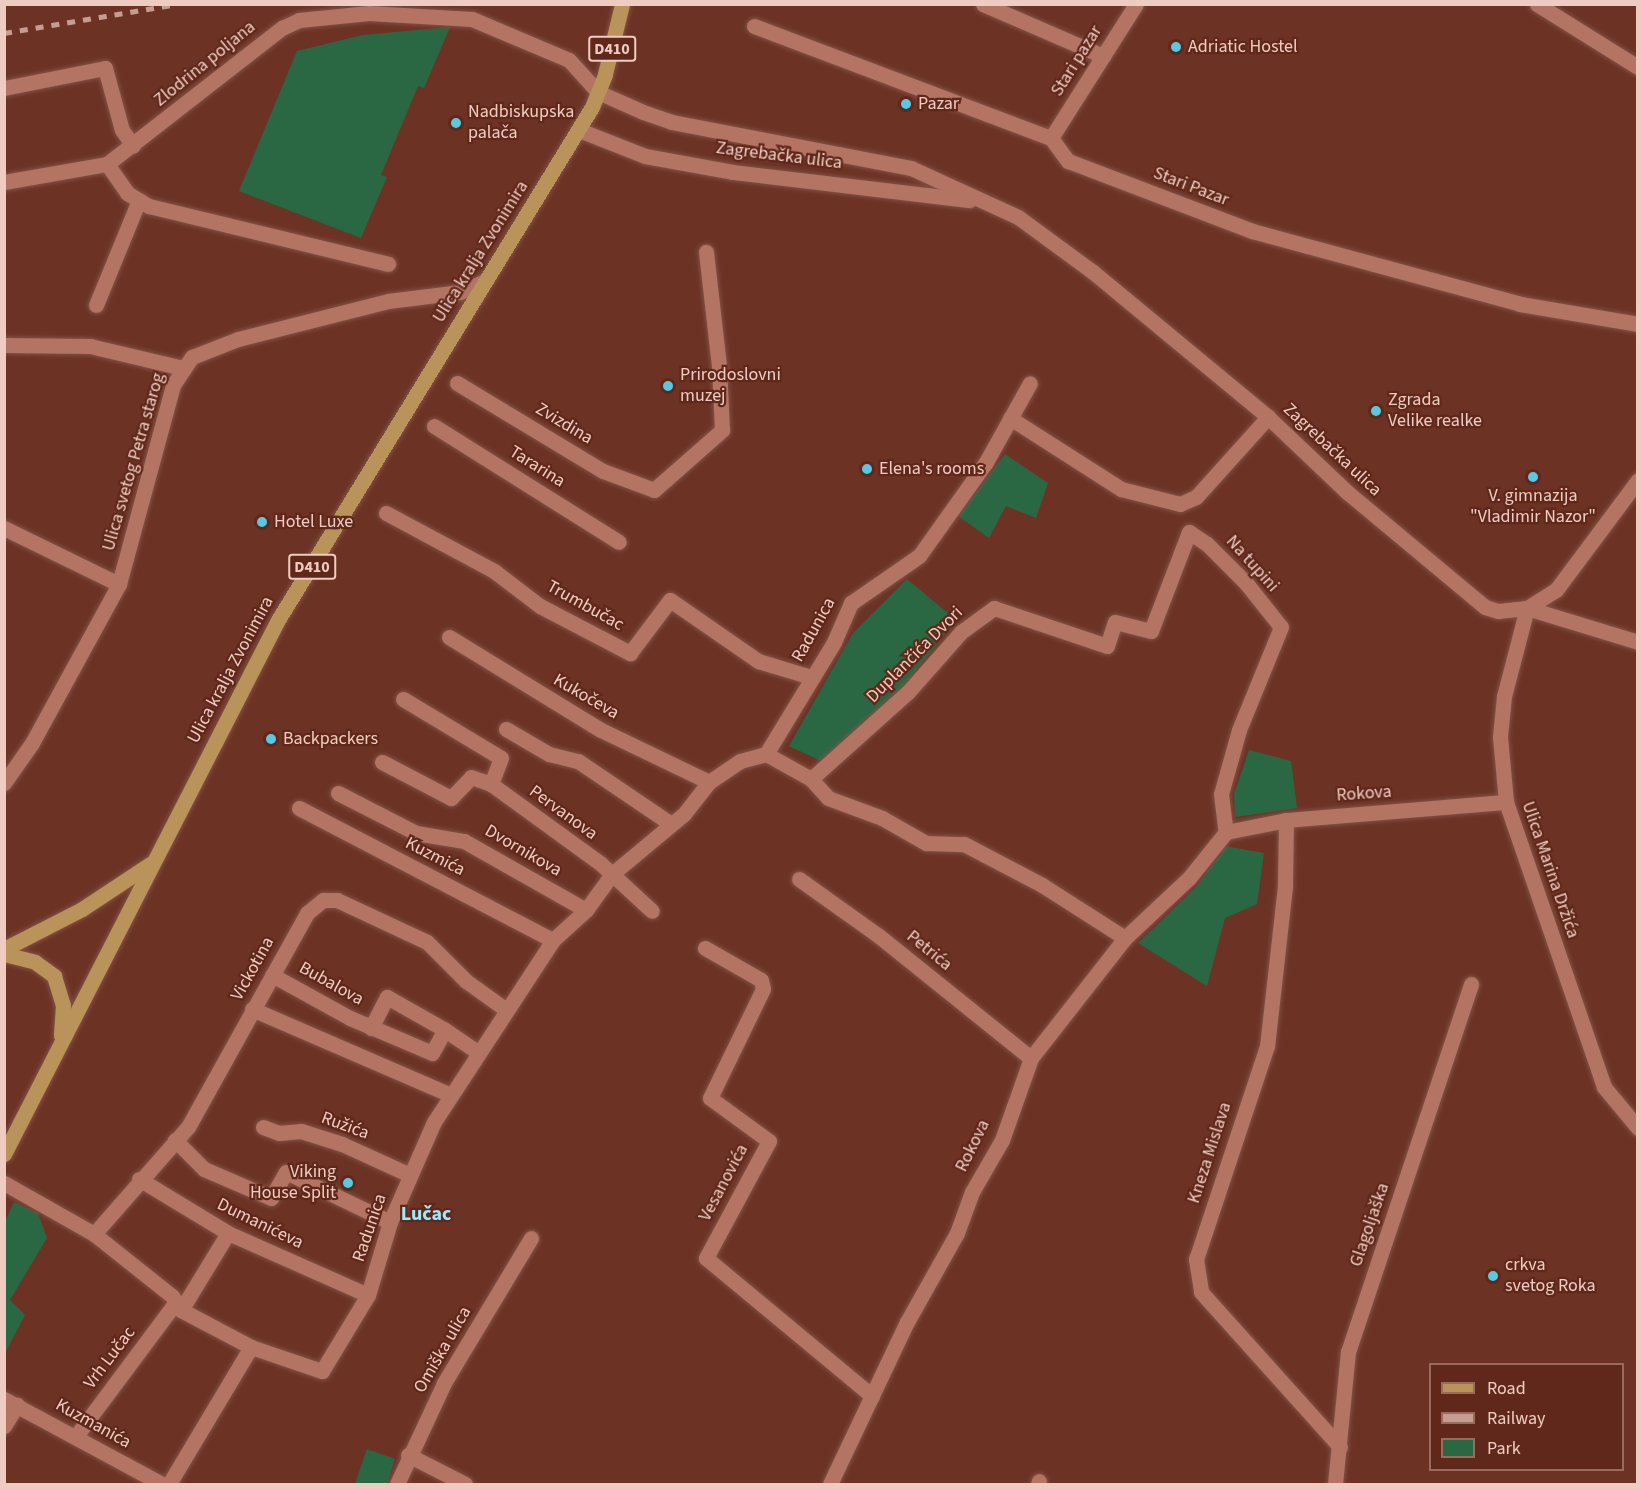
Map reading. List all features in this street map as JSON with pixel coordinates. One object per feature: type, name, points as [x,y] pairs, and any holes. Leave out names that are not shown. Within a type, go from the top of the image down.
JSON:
[{"type":"main road","name":"D410","points":[[579,130],[598,92],[622,4]]},
{"type":"main road","name":"Ulica kralja Zvonimira","points":[[4,1154],[278,620],[484,281],[579,130]]},
{"type":"main road","name":"D410","points":[[4,949],[82,909],[154,861]]},
{"type":"main road","points":[[4,954],[35,962],[54,976],[63,1005],[59,1047]]},
{"type":"street","points":[[983,4],[1103,56]]},
{"type":"street","name":"Stari pazar","points":[[1052,138],[1136,4]]},
{"type":"street","points":[[1537,4],[1638,67]]},
{"type":"street","name":"Zlodrina poljana","points":[[4,182],[89,170],[106,164],[133,146],[282,28],[318,16],[390,14],[456,17],[486,23],[569,60],[598,92]]},
{"type":"street","points":[[754,26],[1052,138]]},
{"type":"street","points":[[4,88],[105,68],[122,130],[133,146]]},
{"type":"street","name":"Zagrebačka ulica","points":[[598,92],[672,122],[911,168],[1033,227],[1268,417],[1347,492],[1471,599],[1498,611],[1527,608],[1556,590],[1569,576],[1638,480]]},
{"type":"street","name":"Zagrebačka ulica","points":[[579,130],[645,156],[733,172],[978,201]]},
{"type":"street","name":"Stari Pazar","points":[[1052,138],[1068,161],[1252,231],[1520,304],[1638,324]]},
{"type":"street","points":[[106,164],[127,193],[139,200],[388,264]]},
{"type":"street","points":[[96,304],[139,200]]},
{"type":"street","name":"Zvizdina","points":[[457,383],[603,471],[654,490],[722,430],[719,366],[706,252]]},
{"type":"street","name":"Ulica svetog Petra starog","points":[[4,783],[32,743],[119,584],[173,385],[192,357],[238,339],[388,301],[460,292],[484,281]]},
{"type":"street","points":[[4,345],[90,346],[183,368]]},
{"type":"street","name":"Radunica","points":[[251,1347],[322,1371],[368,1295],[390,1222],[434,1122],[505,1009],[553,940],[586,910],[612,874],[671,824],[709,782],[740,761],[766,754],[834,642],[851,603],[919,556],[986,462],[1030,384]]},
{"type":"street","points":[[1010,418],[1121,489],[1180,504],[1196,497],[1268,417]]},
{"type":"street","name":"Tararina","points":[[434,426],[619,542]]},
{"type":"street","name":"Trumbučac","points":[[386,513],[494,571],[540,606],[630,653],[670,600],[758,661],[811,677]]},
{"type":"street","points":[[4,528],[119,584]]},
{"type":"street","name":"Na tupini","points":[[1189,532],[1207,544],[1246,582],[1281,627],[1239,730],[1221,794],[1226,832]]},
{"type":"street","name":"Duplančića Dvori","points":[[811,779],[908,692],[962,632],[994,608],[1107,646],[1115,622],[1151,631],[1189,532]]},
{"type":"street","points":[[1527,608],[1638,642]]},
{"type":"street","name":"Ulica Marina Držića","points":[[1527,608],[1504,696],[1500,737],[1506,802],[1604,1087],[1638,1128]]},
{"type":"street","name":"Kukočeva","points":[[449,638],[601,730],[709,782]]},
{"type":"street","points":[[382,762],[451,798],[471,777],[491,784],[501,758],[403,699]]},
{"type":"street","points":[[506,729],[549,754],[578,761],[671,824]]},
{"type":"street","points":[[766,754],[811,779],[828,798],[882,818],[926,843],[964,843],[1042,885],[1125,938]]},
{"type":"street","name":"Pervanova","points":[[491,784],[612,874]]},
{"type":"street","name":"Dvornikova","points":[[338,793],[416,832],[464,841],[586,910]]},
{"type":"street","name":"Rokova","points":[[830,1485],[872,1396],[957,1233],[972,1192],[1002,1140],[1011,1105],[1031,1058],[1125,938],[1189,878],[1226,832],[1286,820],[1506,802]]},
{"type":"street","name":"Kuzmića","points":[[299,808],[553,940]]},
{"type":"street","name":"Kneza Mislava","points":[[1286,820],[1285,886],[1267,1046],[1196,1259],[1201,1292],[1340,1447]]},
{"type":"street","points":[[612,874],[652,911]]},
{"type":"street","name":"Petrića","points":[[799,879],[879,936],[1031,1058]]},
{"type":"street","name":"Vickotina","points":[[94,1234],[124,1203],[139,1179],[188,1127],[307,913],[323,900],[337,900],[427,942],[466,981],[505,1009]]},
{"type":"street","name":"Vesanovića","points":[[705,948],[761,980],[763,989],[710,1098],[768,1141],[706,1258],[872,1396]]},
{"type":"street","name":"Bubalova","points":[[272,975],[371,1028],[432,1053],[445,1030]]},
{"type":"street","name":"Glagoljaška","points":[[1335,1485],[1348,1352],[1471,984]]},
{"type":"street","name":"Bubalova","points":[[371,1028],[387,997],[478,1052]]},
{"type":"street","points":[[252,1009],[451,1095]]},
{"type":"street","name":"Ružića","points":[[263,1127],[279,1133],[301,1131],[342,1144],[410,1175]]},
{"type":"street","points":[[175,1140],[204,1169],[271,1198],[286,1172],[390,1222]]},
{"type":"street","name":"Dumanićeva","points":[[139,1179],[228,1233],[368,1295]]},
{"type":"street","points":[[4,1183],[94,1234],[178,1306],[251,1347],[162,1484]]},
{"type":"street","name":"Vrh Lučac","points":[[76,1436],[178,1306],[228,1233]]},
{"type":"street","name":"Omiška ulica","points":[[397,1485],[408,1455],[444,1383],[531,1238]]},
{"type":"street","points":[[4,1426],[11,1402]]},
{"type":"street","name":"Kuzmanića","points":[[11,1402],[162,1484]]},
{"type":"street","points":[[408,1455],[465,1485]]},
{"type":"green space","points":[[450,27],[424,88],[418,86],[381,175],[387,177],[361,238],[239,191],[297,51],[363,35]]},
{"type":"green space","points":[[1005,454],[1048,483],[1036,518],[1006,506],[989,538],[958,516]]},
{"type":"green space","points":[[907,579],[956,620],[902,688],[821,761],[789,746],[853,633]]},
{"type":"green space","points":[[1249,750],[1291,761],[1297,808],[1235,817],[1234,794]]},
{"type":"green space","points":[[1225,846],[1264,853],[1257,904],[1225,918],[1207,986],[1138,943],[1197,886]]},
{"type":"green space","points":[[14,1202],[38,1213],[47,1238],[10,1300],[25,1315],[5,1353],[5,1221]]},
{"type":"green space","points":[[367,1449],[395,1459],[387,1484],[355,1484]]},
{"type":"railway","points":[[4,33],[178,4]]},
{"type":"place","name":"Adriatic Hostel","points":[[1176,47]]},
{"type":"place","name":"Pazar","points":[[906,104]]},
{"type":"place","name":"Nadbiskupska palača","points":[[456,123]]},
{"type":"place","name":"Prirodoslovni muzej","points":[[668,386]]},
{"type":"place","name":"Zgrada Velike realke","points":[[1376,411]]},
{"type":"place","name":"Elena's rooms","points":[[867,469]]},
{"type":"place","name":"V. gimnazija \"Vladimir Nazor\"","points":[[1533,477]]},
{"type":"place","name":"Hotel Luxe","points":[[262,522]]},
{"type":"place","name":"Backpackers","points":[[271,739]]},
{"type":"place","name":"Viking House Split","points":[[348,1183]]},
{"type":"place","name":"crkva svetog Roka","points":[[1493,1276]]},
{"type":"district","name":"Lučac","points":[[426,1214]]}]
